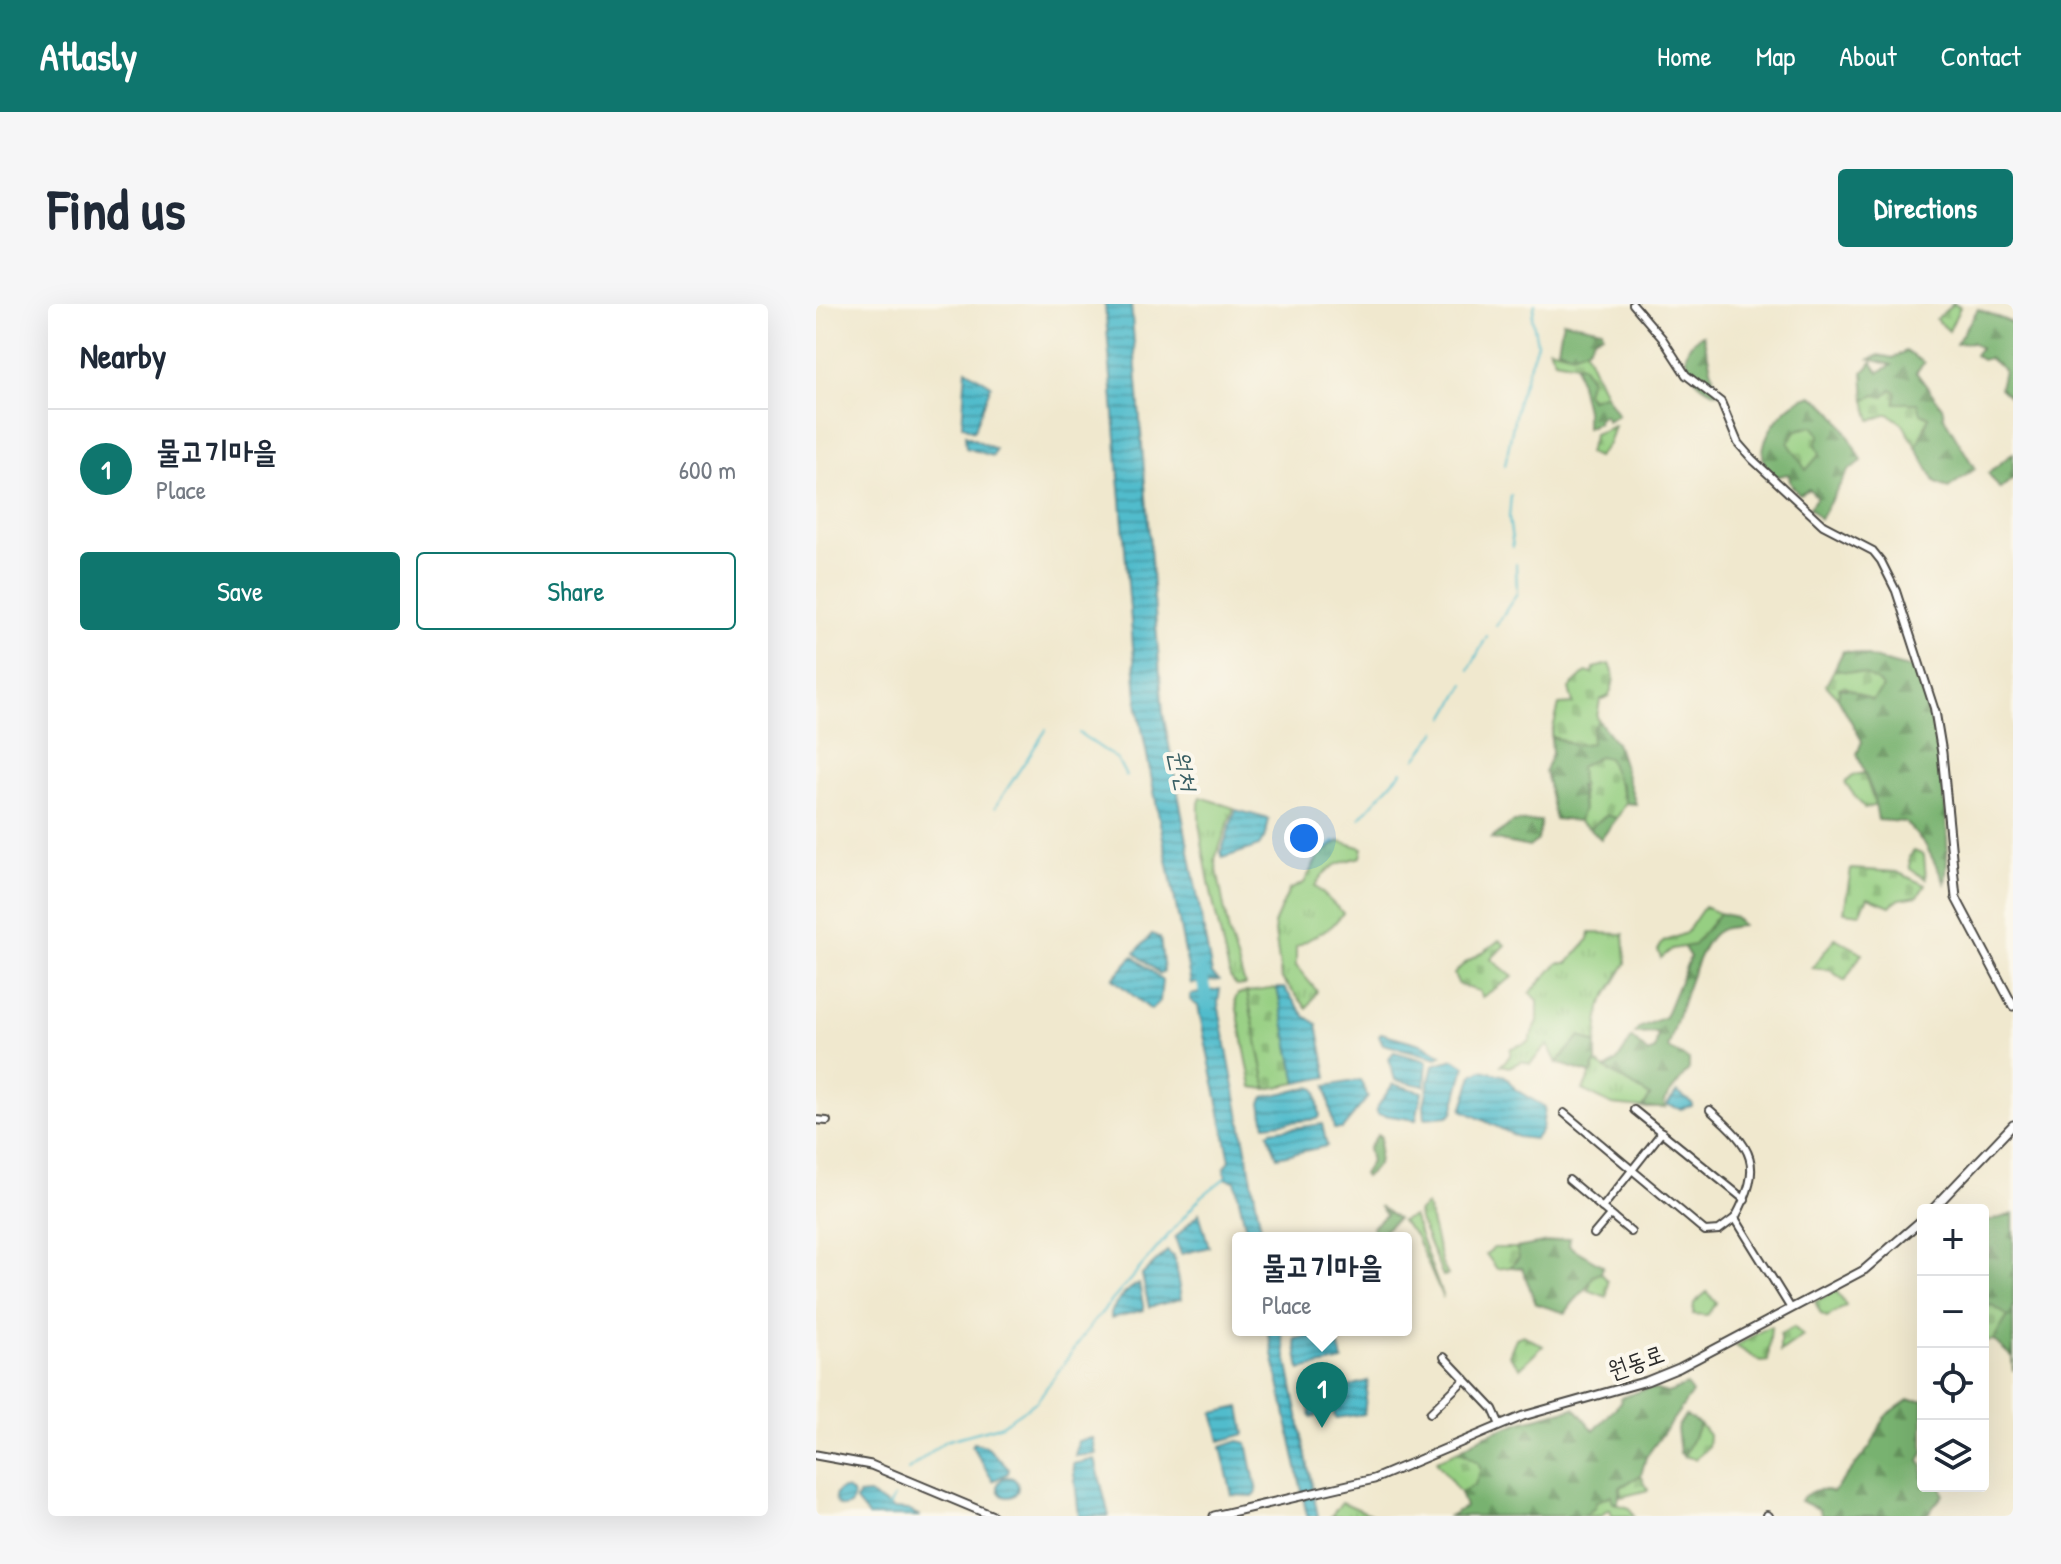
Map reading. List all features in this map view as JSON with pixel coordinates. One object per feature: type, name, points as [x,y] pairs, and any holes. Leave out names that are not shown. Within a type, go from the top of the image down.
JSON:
[{"type":"street","points":[[1633,304],[1662,338],[1686,375],[1721,402],[1738,443],[1752,459],[1823,525],[1873,551],[1881,561],[1896,591],[1935,711],[1956,898],[2013,1006]]},
{"type":"street","points":[[1634,1110],[1745,1200]]},
{"type":"street","points":[[1564,1113],[1705,1231],[1719,1230],[1735,1218],[1745,1200],[1752,1176],[1742,1138],[1710,1110]]},
{"type":"street","points":[[816,1120],[827,1121]]},
{"type":"street","points":[[1938,1204],[2011,1127]]},
{"type":"street","points":[[1602,1208],[1662,1132]]},
{"type":"street","points":[[1569,1180],[1631,1232]]},
{"type":"street","points":[[1594,1234],[1610,1215]]},
{"type":"street","points":[[1735,1218],[1790,1307]]},
{"type":"street","name":"원동로","points":[[1214,1516],[1323,1493],[1403,1469],[1500,1425],[1669,1372],[1864,1270],[1917,1224]]},
{"type":"street","points":[[1444,1357],[1493,1409],[1500,1425]]},
{"type":"street","points":[[1430,1413],[1465,1379]]},
{"type":"street","points":[[816,1455],[871,1465],[993,1516]]},
{"type":"green space","points":[[1953,304],[1960,307],[1949,331],[1936,319]]},
{"type":"green space","points":[[1978,309],[2012,323],[2011,398],[2000,388],[2004,370],[1989,358],[1982,360],[1975,355],[1980,348],[1972,342],[1956,344]]},
{"type":"green space","points":[[1563,321],[1602,329],[1603,334],[1595,337],[1588,348],[1573,355],[1558,348]]},
{"type":"green space","points":[[1703,335],[1717,393],[1699,383],[1688,367],[1688,349],[1693,341]]},
{"type":"green space","points":[[1549,348],[1573,354],[1585,349],[1605,394],[1591,399],[1586,393],[1590,378],[1582,365],[1555,360]]},
{"type":"green space","points":[[1906,351],[1924,363],[1916,372],[1942,407],[1945,419],[1975,469],[1948,488],[1936,483],[1916,447],[1929,417],[1875,395],[1865,400],[1863,372],[1872,362],[1879,372],[1892,365],[1870,359],[1879,355],[1893,358]]},
{"type":"green space","points":[[1582,365],[1590,378],[1587,393],[1590,399],[1605,394],[1618,415],[1607,421],[1604,415],[1597,420],[1598,423],[1586,428],[1586,410],[1576,366]]},
{"type":"green space","points":[[1892,389],[1896,392],[1895,403],[1917,403],[1921,413],[1929,417],[1916,447],[1903,424],[1889,414],[1871,420],[1865,400],[1875,395],[1884,397]]},
{"type":"green space","points":[[1811,396],[1835,415],[1862,461],[1848,471],[1820,519],[1809,508],[1817,497],[1809,489],[1799,494],[1788,474],[1775,477],[1765,469],[1763,455],[1765,441],[1780,416],[1795,403]]},
{"type":"green space","points":[[1614,426],[1608,444],[1597,457],[1588,453],[1594,434]]},
{"type":"green space","points":[[1813,426],[1820,435],[1816,444],[1820,454],[1806,470],[1788,442],[1797,430]]},
{"type":"green space","points":[[2013,453],[2013,478],[2000,489],[1988,473]]},
{"type":"green space","points":[[1843,651],[1917,669],[1930,719],[1945,804],[1945,883],[1925,844],[1905,822],[1878,820],[1873,794],[1857,754],[1862,741],[1838,698],[1839,688],[1857,690],[1872,700],[1834,670]]},
{"type":"green space","points":[[1610,664],[1613,683],[1609,696],[1600,700],[1599,721],[1593,728],[1591,743],[1574,745],[1551,736],[1559,705],[1573,704],[1569,688],[1586,672],[1593,674],[1594,668]]},
{"type":"green space","points":[[1834,670],[1867,676],[1883,688],[1872,700],[1844,686],[1839,688],[1838,698],[1826,685]]},
{"type":"green space","points":[[1599,721],[1616,743],[1636,804],[1626,803],[1620,783],[1579,786],[1583,809],[1579,821],[1555,819],[1545,770],[1552,754],[1551,736],[1574,745]]},
{"type":"green space","points":[[1599,756],[1608,758],[1626,803],[1617,818],[1607,815],[1589,828],[1579,821],[1583,809],[1580,767]]},
{"type":"green space","points":[[1864,773],[1875,805],[1865,809],[1845,783],[1854,775]]},
{"type":"green space","points":[[1201,797],[1234,808],[1215,859],[1229,933],[1245,985],[1237,986],[1230,977],[1204,854],[1200,828]]},
{"type":"green space","points":[[1607,815],[1617,818],[1601,839],[1589,828]]},
{"type":"green space","points":[[1541,821],[1538,840],[1529,847],[1491,839],[1513,822]]},
{"type":"green space","points":[[1339,841],[1363,848],[1361,857],[1334,866],[1315,886],[1343,913],[1332,926],[1296,947],[1296,966],[1317,991],[1307,1008],[1281,978],[1274,924],[1289,890],[1304,883],[1318,857]]},
{"type":"green space","points":[[1914,851],[1924,855],[1926,879],[1910,869],[1909,857]]},
{"type":"green space","points":[[1851,869],[1897,872],[1925,885],[1918,896],[1900,899],[1890,906],[1868,897],[1860,914],[1844,912]]},
{"type":"green space","points":[[1704,907],[1719,913],[1694,945],[1672,949],[1661,958],[1658,950],[1663,942],[1686,933]]},
{"type":"green space","points":[[1719,913],[1735,917],[1742,926],[1715,933],[1693,972],[1668,1048],[1689,1060],[1689,1069],[1664,1101],[1665,1108],[1643,1108],[1650,1096],[1606,1069],[1617,1061],[1632,1038],[1648,1053],[1655,1050],[1658,1033],[1635,1034],[1639,1028],[1665,1017],[1690,957],[1683,946],[1709,927]]},
{"type":"green space","points":[[1590,933],[1624,934],[1626,963],[1600,1007],[1596,1044],[1580,1036],[1557,1063],[1548,1045],[1530,1064],[1522,1061],[1509,1067],[1501,1065],[1510,1056],[1511,1048],[1529,1042],[1538,1021],[1538,1000],[1530,993],[1558,963],[1568,963],[1589,939]]},
{"type":"green space","points":[[1835,938],[1862,953],[1845,981],[1830,970],[1812,968]]},
{"type":"green space","points":[[1499,940],[1505,945],[1491,959],[1513,977],[1482,997],[1479,991],[1459,985],[1454,974]]},
{"type":"green space","points":[[1277,988],[1297,1083],[1267,1089],[1247,992]]},
{"type":"green space","points":[[1247,992],[1267,1089],[1252,1087],[1235,999],[1238,994]]},
{"type":"green space","points":[[1580,1036],[1596,1044],[1596,1063],[1591,1074],[1557,1063]]},
{"type":"green space","points":[[1596,1063],[1650,1096],[1643,1108],[1612,1105],[1583,1090]]},
{"type":"green space","points":[[1378,1134],[1381,1137],[1378,1165],[1365,1177],[1363,1174],[1371,1162],[1368,1149]]},
{"type":"green space","points":[[1427,1205],[1442,1264],[1448,1275],[1443,1276],[1419,1219],[1418,1212]]},
{"type":"green space","points":[[1379,1206],[1397,1219],[1382,1232],[1374,1232],[1372,1227],[1386,1215]]},
{"type":"green space","points":[[2013,1214],[2013,1371],[2012,1357],[1993,1340],[1995,1332],[1991,1305],[1989,1306],[1989,1221]]},
{"type":"green space","points":[[1413,1216],[1443,1298],[1415,1235],[1401,1221]]},
{"type":"green space","points":[[1570,1238],[1569,1246],[1603,1266],[1601,1273],[1593,1276],[1566,1313],[1536,1304],[1522,1268],[1510,1267],[1519,1258],[1516,1248]]},
{"type":"green space","points":[[1494,1248],[1516,1248],[1519,1257],[1510,1267],[1497,1269],[1486,1254]]},
{"type":"green space","points":[[1601,1273],[1608,1281],[1607,1297],[1588,1290],[1593,1276]]},
{"type":"green space","points":[[1836,1290],[1846,1306],[1827,1317],[1821,1314],[1815,1302]]},
{"type":"green space","points":[[1707,1292],[1716,1303],[1707,1315],[1693,1314],[1694,1303]]},
{"type":"green space","points":[[1989,1306],[2008,1316],[1993,1340],[1989,1341]]},
{"type":"green space","points":[[1771,1327],[1768,1361],[1761,1362],[1736,1346]]},
{"type":"green space","points":[[1794,1327],[1803,1336],[1780,1352],[1780,1334]]},
{"type":"green space","points":[[1523,1335],[1543,1346],[1520,1368],[1509,1355],[1516,1338]]},
{"type":"green space","points":[[1687,1385],[1692,1393],[1646,1457],[1641,1475],[1620,1487],[1618,1502],[1595,1508],[1583,1516],[1449,1516],[1465,1507],[1460,1493],[1475,1484],[1478,1462],[1458,1451],[1483,1436],[1575,1408],[1594,1431],[1621,1402],[1620,1398],[1649,1388],[1668,1393]]},
{"type":"green space","points":[[1908,1400],[1917,1400],[1917,1492],[1942,1492],[1943,1495],[1926,1516],[1822,1516],[1819,1509],[1800,1501],[1815,1490],[1833,1492],[1871,1446],[1885,1416]]},
{"type":"green space","points":[[1685,1415],[1700,1424],[1684,1456],[1680,1453],[1677,1428]]},
{"type":"green space","points":[[1700,1424],[1709,1435],[1708,1448],[1695,1459],[1684,1456]]},
{"type":"green space","points":[[1458,1451],[1478,1462],[1481,1469],[1475,1484],[1460,1493],[1436,1461]]},
{"type":"green space","points":[[1641,1475],[1648,1490],[1621,1497],[1620,1488]]},
{"type":"green space","points":[[1611,1495],[1613,1503],[1630,1508],[1634,1516],[1612,1516],[1610,1509],[1600,1516],[1583,1516],[1595,1508],[1596,1502]]},
{"type":"green space","points":[[1342,1502],[1372,1515],[1372,1516],[1331,1516]]},
{"type":"water","points":[[1105,304],[1131,304],[1163,713],[1212,974],[1219,980],[1191,984],[1138,708]]},
{"type":"water","points":[[966,369],[991,385],[974,431],[962,425]]},
{"type":"water","points":[[965,435],[995,449],[993,456],[966,448]]},
{"type":"water","points":[[1236,810],[1269,819],[1266,835],[1259,846],[1223,858],[1221,852]]},
{"type":"water","points":[[1152,934],[1160,938],[1164,971],[1160,974],[1135,953]]},
{"type":"water","points":[[1133,956],[1162,980],[1160,1001],[1151,1010],[1113,979]]},
{"type":"water","points":[[1277,988],[1284,988],[1305,1016],[1317,1024],[1327,1077],[1297,1083]]},
{"type":"water","points":[[1220,989],[1218,1003],[1262,1232],[1247,1232],[1235,1181],[1227,1179],[1224,1169],[1230,1160],[1198,1006],[1190,1000],[1190,995]]},
{"type":"water","points":[[1381,1033],[1424,1045],[1441,1055],[1437,1058],[1383,1044],[1379,1036]]},
{"type":"water","points":[[1394,1052],[1427,1061],[1425,1086],[1395,1080],[1389,1058]]},
{"type":"water","points":[[1454,1059],[1465,1066],[1453,1112],[1448,1116],[1425,1118],[1424,1105],[1433,1065]]},
{"type":"water","points":[[1482,1070],[1505,1076],[1516,1090],[1545,1107],[1542,1129],[1535,1139],[1518,1137],[1462,1110],[1473,1075]]},
{"type":"water","points":[[1360,1080],[1368,1097],[1342,1129],[1334,1129],[1326,1086]]},
{"type":"water","points":[[1393,1084],[1422,1092],[1416,1120],[1378,1114],[1376,1109]]},
{"type":"water","points":[[1312,1087],[1316,1090],[1320,1116],[1317,1119],[1265,1125],[1261,1103],[1264,1097]]},
{"type":"water","points":[[1677,1092],[1692,1106],[1680,1109],[1667,1105]]},
{"type":"water","points":[[1322,1124],[1327,1146],[1277,1157],[1268,1133]]},
{"type":"water","points":[[1199,1213],[1209,1247],[1181,1254],[1175,1238]]},
{"type":"water","points":[[1167,1251],[1174,1257],[1181,1299],[1149,1307],[1142,1275]]},
{"type":"water","points":[[1139,1284],[1144,1310],[1111,1318],[1120,1298]]},
{"type":"water","points":[[1269,1336],[1282,1336],[1318,1516],[1307,1516]]},
{"type":"water","points":[[1336,1336],[1343,1361],[1300,1370],[1295,1339]]},
{"type":"water","points":[[1368,1381],[1364,1414],[1335,1418],[1330,1392]]},
{"type":"water","points":[[1326,1393],[1330,1413],[1311,1417],[1307,1396]]},
{"type":"water","points":[[1240,1407],[1245,1434],[1220,1441],[1213,1413]]},
{"type":"water","points":[[1093,1438],[1096,1454],[1075,1456],[1078,1441]]},
{"type":"water","points":[[1238,1441],[1247,1443],[1257,1492],[1253,1496],[1232,1495],[1221,1447]]},
{"type":"water","points":[[974,1443],[986,1446],[1009,1469],[1008,1473],[993,1481],[972,1446]]},
{"type":"water","points":[[1095,1459],[1109,1516],[1079,1516],[1073,1464]]},
{"type":"water","points":[[1004,1477],[1012,1477],[1018,1487],[1012,1497],[1004,1497],[998,1491],[998,1483]]},
{"type":"water","points":[[840,1489],[848,1489],[853,1498],[851,1505],[840,1507],[835,1502],[835,1494]]},
{"type":"water","points":[[869,1494],[893,1509],[908,1510],[920,1516],[868,1516],[856,1501],[859,1495]]},
{"type":"waterway","points":[[1505,465],[1518,400],[1537,343],[1532,317],[1535,304]]},
{"type":"waterway","points":[[1511,495],[1509,518],[1513,547]]},
{"type":"waterway","points":[[1496,626],[1517,593],[1516,564]]},
{"type":"waterway","points":[[1469,670],[1487,636]]},
{"type":"waterway","points":[[1445,718],[1465,684]]},
{"type":"waterway","points":[[995,807],[1046,730]]},
{"type":"waterway","points":[[1416,759],[1437,731]]},
{"type":"waterway","points":[[1079,733],[1117,759],[1126,776]]},
{"type":"waterway","points":[[1360,818],[1402,771]]},
{"type":"waterway","points":[[1322,852],[1335,841]]},
{"type":"waterway","name":"원천","points":[[1200,967],[1208,1008]]},
{"type":"waterway","points":[[908,1470],[945,1441],[1000,1426],[1037,1401],[1091,1325],[1201,1197],[1226,1177]]},
{"type":"waterway","points":[[889,1507],[894,1497]]},
{"type":"place","name":"물고기마을","points":[[1322,1428]]}]
